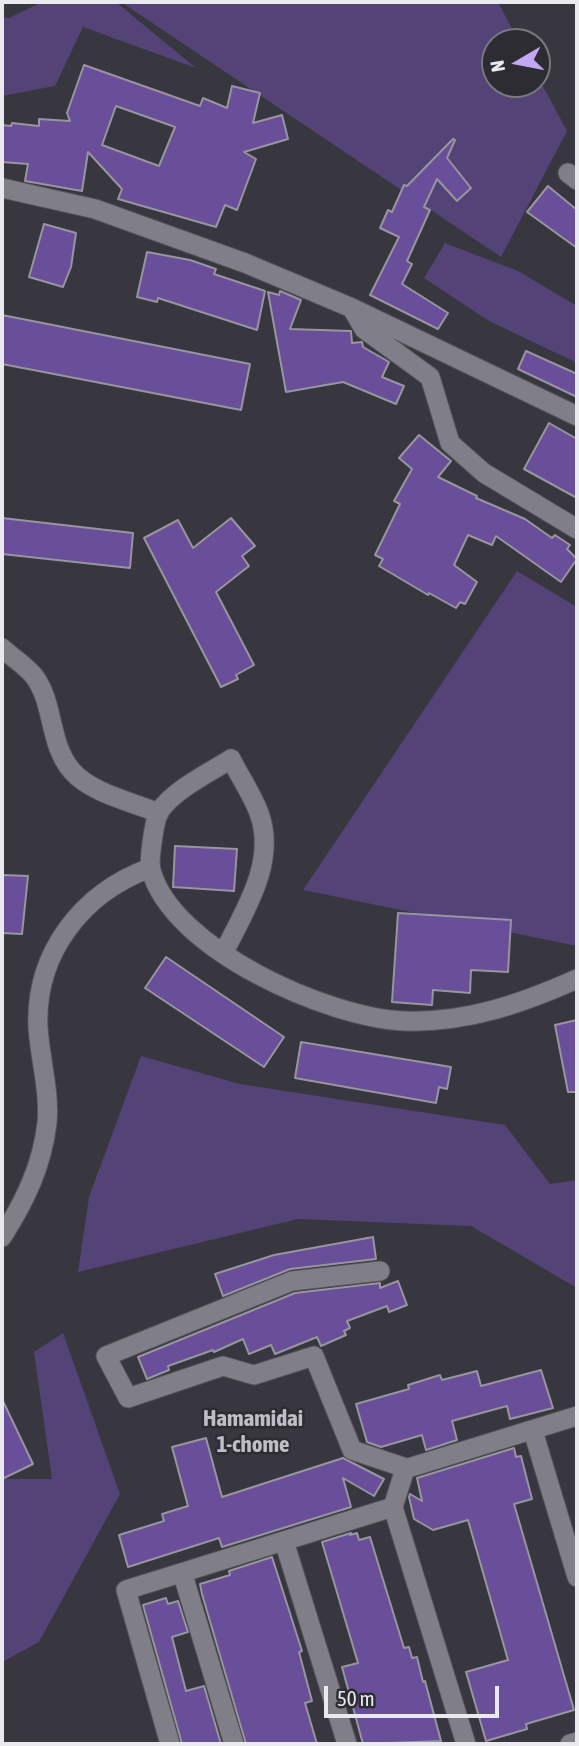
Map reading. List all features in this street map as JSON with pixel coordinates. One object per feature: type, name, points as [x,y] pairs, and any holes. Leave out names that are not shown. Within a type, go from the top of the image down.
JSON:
[{"type":"street","points":[[2,188],[95,209],[245,263],[352,308],[577,416]]},
{"type":"street","points":[[352,308],[364,330],[430,377],[450,443],[484,473],[577,529]]},
{"type":"street","points":[[2,648],[34,676],[45,698],[60,754],[73,772],[87,783],[159,813]]},
{"type":"street","points":[[225,952],[256,890],[264,855],[260,814],[231,759],[188,785],[159,813],[150,868],[163,898],[180,918],[225,952],[289,992],[322,1005],[361,1015],[403,1021],[447,1020],[489,1013],[526,1002],[577,979]]},
{"type":"street","points":[[2,1237],[26,1200],[38,1165],[47,1122],[38,1026],[40,992],[49,959],[66,929],[86,905],[116,882],[150,868]]},
{"type":"street","points":[[380,1271],[292,1281],[106,1356],[128,1398],[223,1366],[254,1375],[314,1356],[352,1450],[406,1468],[577,1416]]},
{"type":"street","points":[[533,1431],[577,1577]]},
{"type":"street","points":[[406,1468],[393,1507],[466,1744]]},
{"type":"street","points":[[170,1744],[126,1591],[393,1507]]},
{"type":"street","points":[[284,1541],[347,1744]]},
{"type":"street","points":[[183,1575],[234,1744]]},
{"type":"street","points":[[570,1744],[577,1742]]},
{"type":"shaded area","points":[[42,2],[116,2],[196,68],[83,27],[55,86],[2,96],[2,17],[9,18]]},
{"type":"shaded area","points":[[121,2],[498,2],[512,28],[481,28],[481,98],[549,98],[567,131],[501,257]]},
{"type":"shaded area","points":[[445,243],[518,271],[577,306],[577,363],[489,321],[424,278]]},
{"type":"shaded area","points":[[517,571],[577,607],[577,946],[303,890]]},
{"type":"shaded area","points":[[141,1056],[240,1084],[505,1125],[550,1184],[577,1180],[577,1288],[471,1226],[298,1219],[78,1272],[89,1197]]},
{"type":"shaded area","points":[[63,1333],[120,1494],[39,1642],[2,1662],[2,1479],[52,1479],[34,1352]]},
{"type":"building","points":[[84,65],[200,106],[203,98],[227,108],[232,86],[260,93],[253,123],[282,115],[288,139],[244,152],[256,159],[237,210],[225,205],[216,227],[118,199],[122,189],[88,152],[82,191],[25,181],[28,164],[2,162],[2,125],[11,126],[12,123],[39,126],[39,119],[70,121],[67,113]],"holes":[[[116,106],[175,127],[159,166],[102,145]]]},
{"type":"building","points":[[453,139],[455,140],[447,158],[471,188],[457,201],[437,179],[424,207],[430,210],[407,261],[412,264],[402,284],[448,313],[438,329],[370,295],[399,237],[380,228],[388,210],[392,212],[404,185],[407,186]]},
{"type":"building","points":[[548,186],[577,210],[577,248],[527,212]]},
{"type":"building","points":[[44,224],[76,233],[71,267],[63,287],[29,277]]},
{"type":"building","points":[[147,252],[190,260],[216,269],[214,274],[265,291],[257,330],[158,298],[157,302],[137,297]]},
{"type":"building","points":[[280,291],[301,300],[290,329],[351,331],[352,343],[362,342],[363,347],[389,362],[382,377],[404,386],[396,404],[343,382],[286,392],[268,292],[279,295]]},
{"type":"building","points":[[2,315],[250,364],[241,410],[2,364]]},
{"type":"building","points":[[526,351],[577,374],[577,397],[518,369]]},
{"type":"building","points":[[549,423],[577,439],[577,498],[524,469]]},
{"type":"building","points":[[419,435],[451,461],[438,477],[477,496],[476,498],[525,519],[552,538],[555,535],[570,545],[567,549],[577,559],[561,582],[496,536],[492,545],[468,535],[454,565],[477,582],[465,604],[460,602],[456,608],[379,566],[383,559],[375,555],[400,504],[394,501],[412,469],[399,458]]},
{"type":"building","points":[[2,518],[133,533],[130,568],[2,554]]},
{"type":"building","points":[[231,518],[255,546],[242,556],[249,566],[216,592],[254,665],[236,675],[238,679],[221,687],[144,538],[178,520],[193,548]]},
{"type":"building","points":[[175,846],[237,849],[234,891],[173,887]]},
{"type":"building","points":[[2,875],[28,876],[22,934],[2,933]]},
{"type":"building","points":[[398,913],[511,920],[508,972],[471,970],[470,993],[433,990],[432,1005],[392,1002]]},
{"type":"building","points":[[166,957],[284,1037],[264,1067],[145,988]]},
{"type":"building","points":[[577,1020],[577,1092],[568,1092],[555,1025]]},
{"type":"building","points":[[301,1042],[451,1067],[447,1089],[439,1087],[436,1103],[295,1078]]},
{"type":"building","points":[[373,1237],[376,1259],[290,1269],[223,1296],[215,1274],[274,1255]]},
{"type":"building","points":[[398,1281],[407,1305],[389,1312],[387,1306],[347,1321],[350,1328],[344,1331],[346,1335],[321,1346],[317,1337],[275,1354],[271,1345],[249,1354],[243,1339],[214,1352],[213,1350],[168,1366],[169,1370],[147,1379],[138,1357],[295,1293],[380,1283],[380,1288]]},
{"type":"building","points":[[541,1370],[553,1408],[510,1419],[507,1406],[452,1421],[457,1440],[426,1450],[422,1435],[381,1447],[367,1442],[356,1404],[409,1389],[408,1385],[440,1375],[442,1380],[477,1371],[481,1386]]},
{"type":"building","points":[[2,1399],[33,1464],[2,1479]]},
{"type":"building","points":[[206,1438],[222,1497],[343,1458],[384,1479],[374,1496],[343,1478],[351,1507],[222,1547],[219,1538],[128,1567],[119,1535],[164,1521],[162,1514],[188,1506],[172,1447]]},
{"type":"building","points":[[514,1448],[516,1457],[521,1456],[532,1499],[514,1504],[574,1710],[526,1724],[527,1729],[486,1741],[466,1672],[508,1660],[468,1520],[433,1530],[414,1519],[409,1497],[410,1494],[422,1501],[417,1478]]},
{"type":"building","points":[[351,1533],[350,1535],[357,1533],[359,1540],[370,1537],[404,1648],[409,1647],[412,1658],[417,1657],[441,1741],[363,1744],[342,1667],[358,1663],[322,1542]]},
{"type":"building","points":[[272,1557],[302,1651],[299,1652],[312,1701],[305,1703],[317,1744],[246,1744],[202,1594],[200,1584],[230,1575],[229,1571]]},
{"type":"building","points":[[166,1598],[168,1604],[178,1601],[188,1632],[172,1637],[186,1691],[204,1686],[221,1744],[182,1744],[143,1605]]},
{"type":"district","name":"Hamamidai 1-chome","points":[[253,1432]]}]
